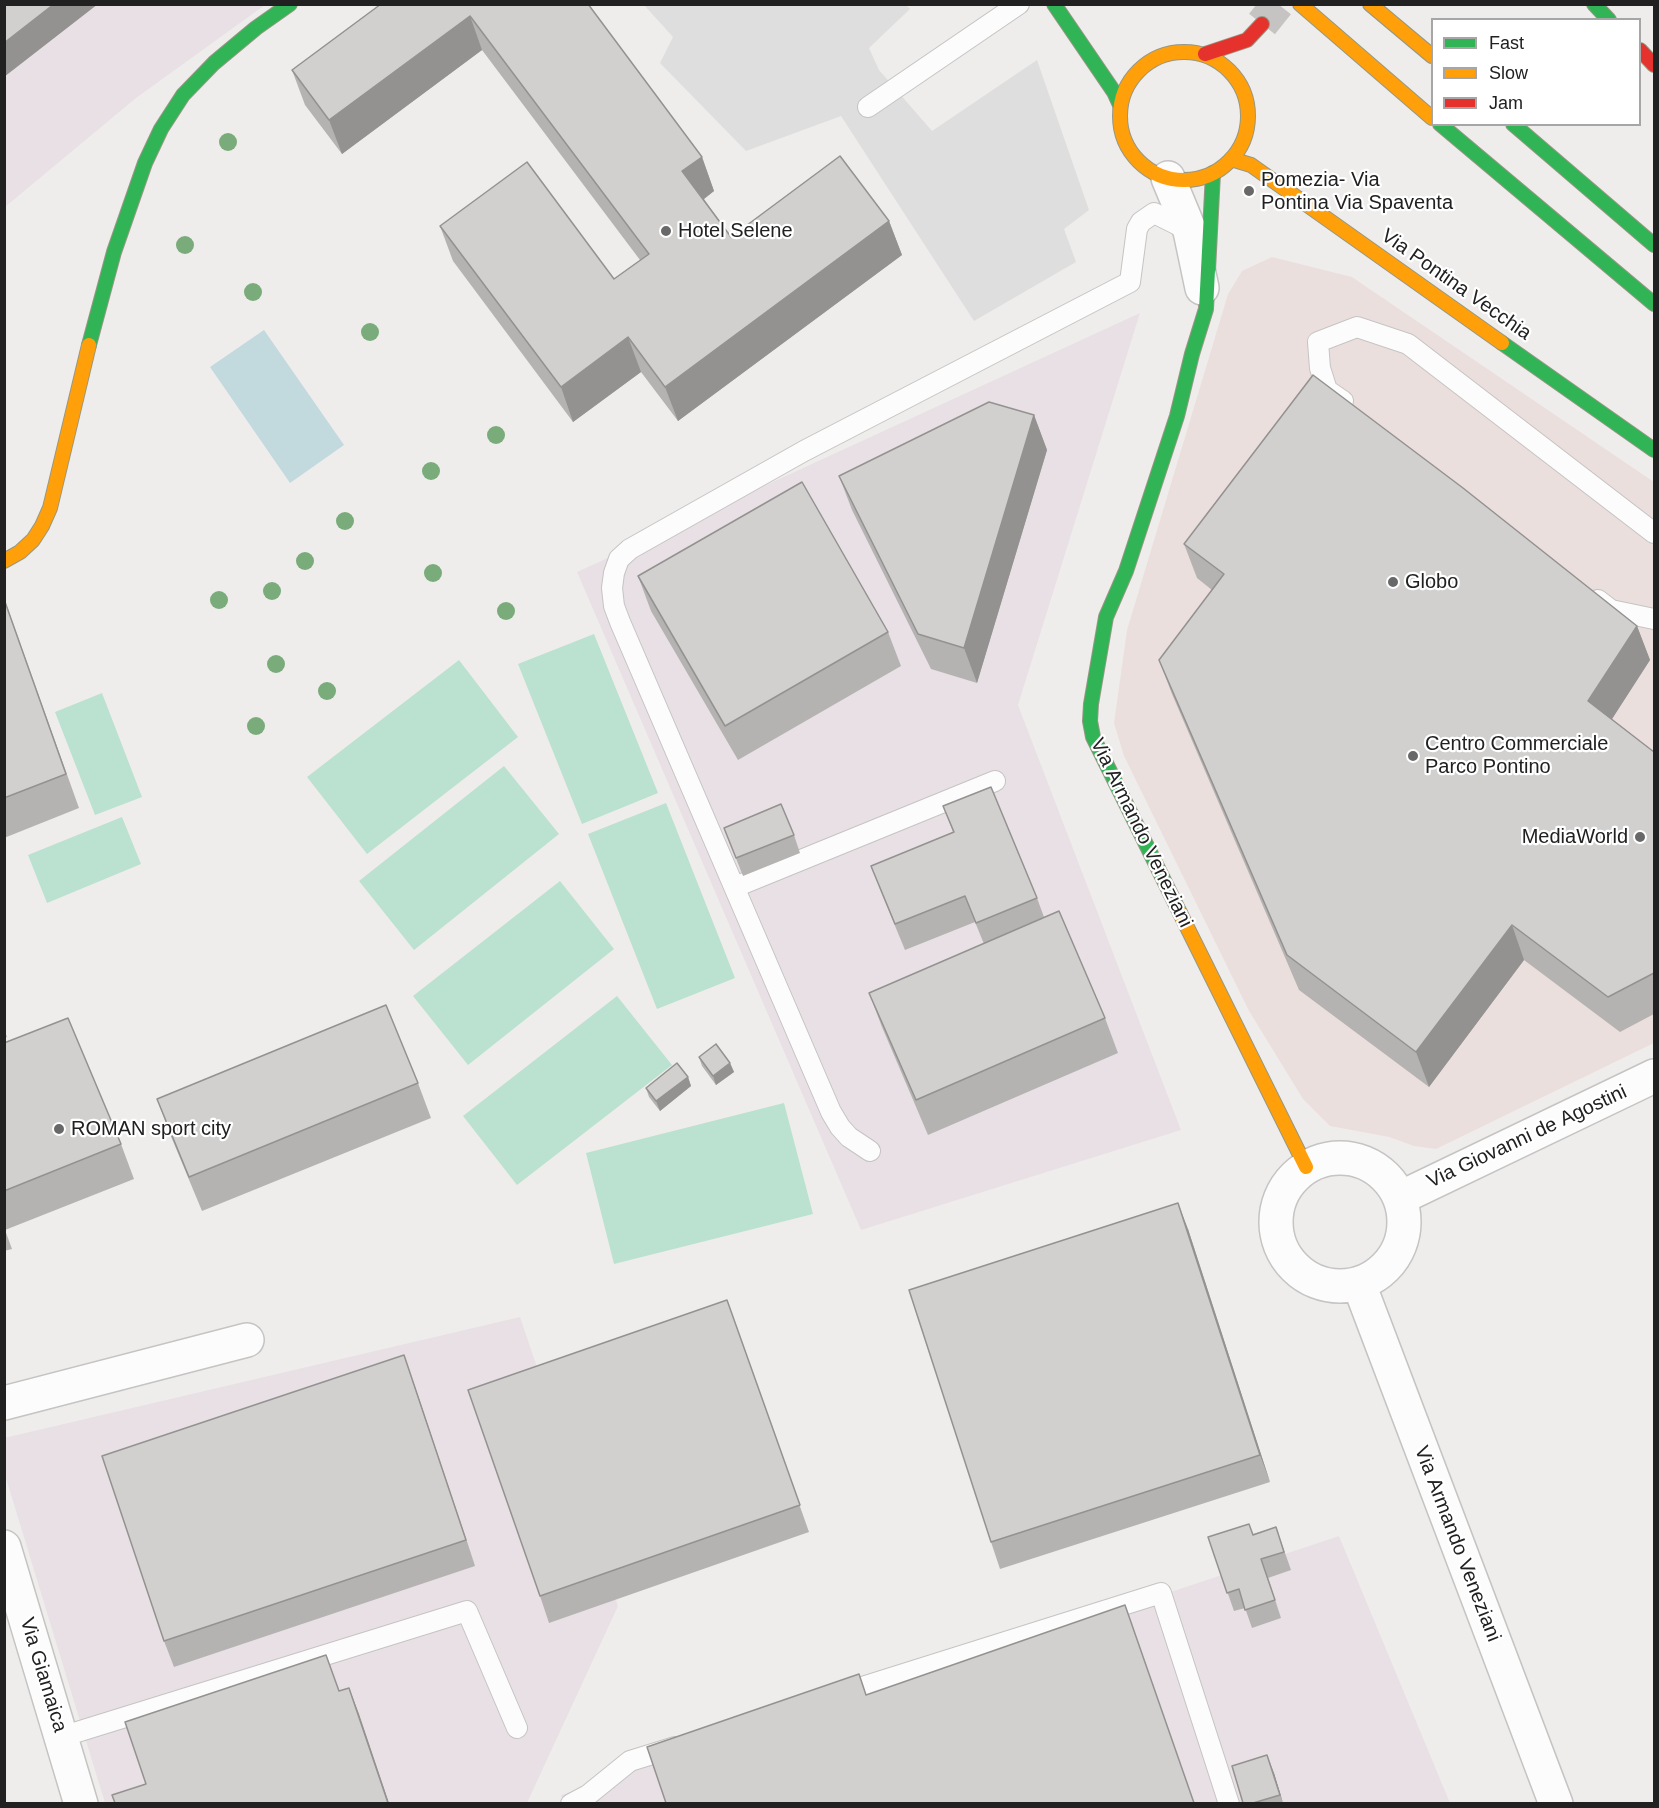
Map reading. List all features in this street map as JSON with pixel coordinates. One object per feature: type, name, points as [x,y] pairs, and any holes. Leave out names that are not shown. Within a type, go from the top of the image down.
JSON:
[{"type":"main road","points":[[4,561],[20,552],[33,540],[50,508],[87,351],[114,252],[145,163],[161,129],[183,95],[214,63],[256,28],[290,4]]},
{"type":"main road","points":[[1054,4],[1114,92],[1120,105],[1124,141],[1130,151],[1147,168],[1168,178],[1191,179],[1213,173],[1231,159],[1243,142],[1246,132],[1249,111],[1244,91],[1228,69],[1205,54]]},
{"type":"main road","points":[[1064,4],[1114,80],[1120,85],[1127,86]]},
{"type":"main road","points":[[1300,4],[1431,117]]},
{"type":"main road","points":[[1370,4],[1431,55]]},
{"type":"main road","points":[[1594,4],[1607,18]]},
{"type":"main road","points":[[1120,105],[1133,76],[1160,55],[1183,51],[1205,54],[1247,45],[1262,24]]},
{"type":"main road","points":[[1641,51],[1654,65]]},
{"type":"main road","points":[[1244,91],[1245,71]]},
{"type":"main road","points":[[1442,126],[1654,304]]},
{"type":"main road","points":[[1515,126],[1654,245]]},
{"type":"main road","name":"Via Pontina Vecchia","points":[[1231,159],[1251,165],[1654,450]]},
{"type":"main road","name":"Via Armando Veneziani","points":[[1213,173],[1206,309],[1177,416],[1126,572],[1106,617],[1090,721],[1093,737],[1306,1167]]},
{"type":"street","name":"Via Armando Veneziani","points":[[1168,178],[1190,231],[1206,309]]},
{"type":"street","name":"Via Giovanni de Agostini","points":[[1400,1197],[1654,1076]]},
{"type":"street","points":[[1327,1159],[1361,1161],[1389,1179],[1400,1197],[1405,1218],[1399,1249],[1388,1266],[1379,1274],[1359,1284],[1336,1286],[1314,1281],[1294,1268],[1280,1247],[1275,1224],[1276,1211],[1289,1182],[1306,1167],[1327,1159]]},
{"type":"street","name":"Via Armando Veneziani","points":[[1359,1284],[1556,1803]]},
{"type":"street","points":[[4,1403],[247,1340]]},
{"type":"street","name":"Via Giamaica","points":[[4,1547],[81,1803]]},
{"type":"lane","points":[[868,106],[1019,4]]},
{"type":"lane","points":[[870,1151],[849,1137],[831,1112],[617,614],[612,588],[614,573],[619,559],[630,549],[804,451],[1130,282],[1137,229],[1141,222],[1154,213],[1190,231]]},
{"type":"lane","points":[[1356,411],[1327,390],[1320,368],[1318,342],[1357,327],[1408,344],[1654,533]]},
{"type":"lane","points":[[1585,589],[1611,610],[1654,619]]},
{"type":"lane","points":[[735,887],[995,781]]},
{"type":"lane","points":[[822,1700],[1161,1593],[1229,1803]]},
{"type":"lane","points":[[61,1737],[467,1611],[517,1728]]},
{"type":"lane","points":[[571,1803],[588,1795],[630,1761],[698,1739]]},
{"type":"shaded area","points":[[5,5],[265,5],[136,98],[5,207]]},
{"type":"shaded area","points":[[644,5],[906,5],[910,9],[869,48],[879,70],[932,131],[1037,60],[1089,210],[1064,229],[1076,262],[974,321],[841,116],[746,151],[660,63],[673,37]]},
{"type":"shaded area","points":[[1272,257],[1352,277],[1654,482],[1654,1043],[1436,1149],[1330,1126],[1303,1099],[1249,1011],[1124,756],[1114,723],[1127,630],[1228,294],[1242,271]]},
{"type":"shaded area","points":[[1140,313],[1018,705],[1181,1130],[861,1230],[577,572]]},
{"type":"shaded area","points":[[520,1317],[618,1606],[527,1803],[105,1803],[5,1475],[4,1438]]},
{"type":"shaded area","points":[[1339,1536],[1450,1803],[564,1804],[561,1795]]},
{"type":"green space","points":[[594,634],[658,793],[582,824],[518,664]]},
{"type":"green space","points":[[459,660],[518,737],[367,854],[307,777]]},
{"type":"green space","points":[[102,693],[142,797],[95,815],[55,712]]},
{"type":"green space","points":[[504,766],[559,834],[414,950],[359,881]]},
{"type":"green space","points":[[666,803],[735,978],[657,1009],[588,834]]},
{"type":"green space","points":[[122,817],[141,864],[47,903],[28,855]]},
{"type":"green space","points":[[560,881],[614,949],[468,1065],[413,996]]},
{"type":"green space","points":[[617,996],[672,1065],[517,1185],[463,1116]]},
{"type":"green space","points":[[784,1103],[813,1214],[614,1264],[586,1153]]},
{"type":"water","points":[[264,330],[344,445],[290,483],[210,367]]},
{"type":"building","points":[[4,4],[54,4],[4,43]]},
{"type":"building","name":"Hotel Selene","points":[[381,4],[588,4],[702,157],[682,171],[731,237],[840,156],[889,221],[665,387],[628,337],[561,387],[440,226],[527,162],[614,279],[649,254],[470,16],[329,120],[292,70]]},
{"type":"building","name":"Centro Commerciale Parco Pontino","points":[[1313,375],[1463,488],[1637,626],[1588,701],[1654,752],[1654,973],[1608,997],[1512,925],[1416,1052],[1287,955],[1159,660],[1224,574],[1184,544]]},
{"type":"building","points":[[989,402],[1034,415],[964,648],[918,634],[839,476]]},
{"type":"building","points":[[802,482],[888,632],[725,726],[638,576]]},
{"type":"building","points":[[4,599],[66,774],[4,798]]},
{"type":"building","points":[[991,787],[1037,898],[976,923],[965,896],[895,924],[871,866],[954,832],[943,806]]},
{"type":"building","points":[[781,804],[794,835],[736,858],[724,828]]},
{"type":"building","points":[[1059,911],[1105,1018],[916,1100],[869,993]]},
{"type":"building","points":[[386,1005],[418,1083],[189,1177],[157,1099]]},
{"type":"building","name":"ROMAN sport city","points":[[68,1018],[121,1144],[4,1191],[4,1043]]},
{"type":"building","points":[[716,1044],[730,1063],[713,1076],[699,1057]]},
{"type":"building","points":[[677,1063],[688,1077],[656,1101],[646,1088]]},
{"type":"building","points":[[1178,1203],[1260,1455],[991,1542],[909,1290]]},
{"type":"building","points":[[727,1300],[800,1505],[540,1596],[468,1390]]},
{"type":"building","points":[[404,1355],[466,1540],[164,1641],[102,1456]]},
{"type":"building","points":[[1249,1524],[1253,1535],[1276,1527],[1284,1552],[1261,1559],[1275,1600],[1245,1610],[1239,1589],[1227,1593],[1208,1537]]},
{"type":"building","points":[[1125,1605],[1194,1803],[666,1803],[647,1747],[859,1674],[866,1695]]},
{"type":"building","points":[[326,1655],[339,1691],[349,1688],[388,1803],[115,1803],[112,1795],[146,1784],[125,1722]]},
{"type":"building","points":[[1267,1755],[1280,1795],[1253,1803],[1243,1803],[1232,1766]]},
{"type":"tunnel","points":[[1262,24],[1278,4]]},
{"type":"traffic: fast","points":[[89,345],[114,252],[145,163],[161,129],[183,95],[214,63],[256,28],[290,4]]},
{"type":"traffic: fast","points":[[1054,4],[1114,92],[1120,105]]},
{"type":"traffic: fast","points":[[1594,4],[1607,18]]},
{"type":"traffic: fast","points":[[1442,126],[1654,304]]},
{"type":"traffic: fast","points":[[1515,126],[1654,245]]},
{"type":"traffic: fast","points":[[1180,913],[1093,737],[1090,721],[1106,617],[1126,571],[1177,416],[1206,309],[1213,173]]},
{"type":"traffic: fast","points":[[1502,343],[1654,450]]},
{"type":"traffic: slow","points":[[1300,4],[1431,117]]},
{"type":"traffic: slow","points":[[1370,4],[1431,55]]},
{"type":"traffic: slow","points":[[1184,52],[1209,56],[1230,70],[1244,91],[1248,116],[1244,141],[1230,162],[1209,176],[1184,180],[1159,176],[1138,162],[1124,141],[1120,116],[1124,91],[1138,70],[1159,56],[1184,52]]},
{"type":"traffic: slow","points":[[1231,159],[1251,165],[1502,343]]},
{"type":"traffic: slow","points":[[4,561],[20,552],[33,540],[50,508],[89,345]]},
{"type":"traffic: slow","points":[[1180,913],[1306,1167]]},
{"type":"traffic: jam","points":[[1205,54],[1247,40],[1262,24]]},
{"type":"traffic: jam","points":[[1641,51],[1654,65]]},
{"type":"place","name":"Pomezia- Via Pontina Via Spaventa","points":[[1249,191]]},
{"type":"place","name":"Hotel Selene","points":[[666,231]]},
{"type":"place","name":"Globo","points":[[1393,582]]},
{"type":"place","name":"Centro Commerciale Parco Pontino","points":[[1413,756]]},
{"type":"place","name":"MediaWorld","points":[[1640,837]]},
{"type":"place","name":"ROMAN sport city","points":[[59,1129]]}]
